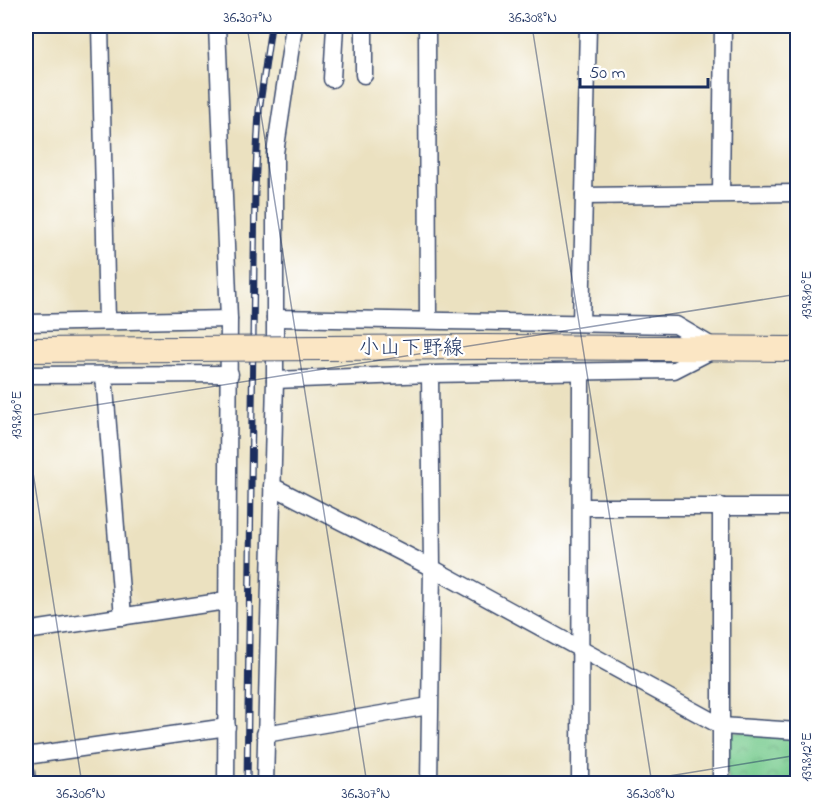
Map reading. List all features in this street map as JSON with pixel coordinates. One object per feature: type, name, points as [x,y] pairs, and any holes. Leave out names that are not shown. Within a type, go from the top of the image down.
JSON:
[{"type":"main road","name":"小山下野線","points":[[26,350],[483,347],[798,349]]},
{"type":"street","points":[[100,26],[107,321]]},
{"type":"street","points":[[217,26],[230,319],[226,783]]},
{"type":"street","points":[[265,783],[275,380],[275,153],[294,26]]},
{"type":"street","points":[[332,79],[335,26]]},
{"type":"street","points":[[364,26],[364,75]]},
{"type":"street","points":[[428,26],[428,320]]},
{"type":"street","points":[[581,322],[588,26]]},
{"type":"street","points":[[721,193],[723,26]]},
{"type":"street","points":[[584,196],[798,193]]},
{"type":"street","points":[[275,318],[676,325],[716,348]]},
{"type":"street","points":[[26,323],[230,319]]},
{"type":"street","points":[[275,380],[430,374],[674,370],[716,348]]},
{"type":"street","points":[[580,783],[581,372]]},
{"type":"street","points":[[26,375],[230,374]]},
{"type":"street","points":[[429,783],[432,568],[430,374]]},
{"type":"street","points":[[104,375],[123,617]]},
{"type":"street","points":[[272,486],[432,568],[721,726],[798,731]]},
{"type":"street","points":[[721,506],[721,783]]},
{"type":"street","points":[[581,507],[798,507]]},
{"type":"street","points":[[26,631],[226,601]]},
{"type":"street","points":[[265,734],[429,706]]},
{"type":"street","points":[[26,756],[227,727]]},
{"type":"street","points":[[26,772],[27,783]]},
{"type":"green space","points":[[727,731],[797,736],[797,783],[727,783]]},
{"type":"railway","points":[[247,784],[255,189],[259,111],[271,26]]}]
